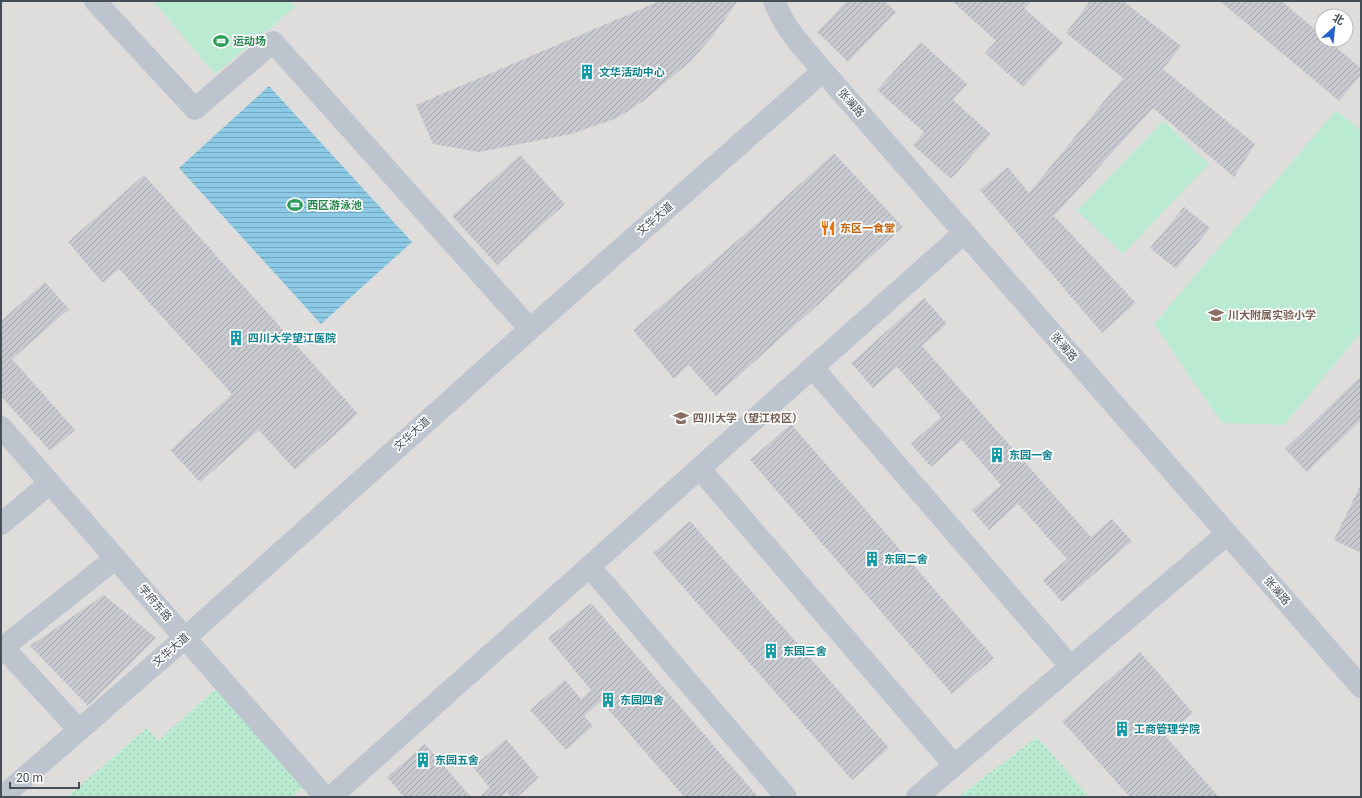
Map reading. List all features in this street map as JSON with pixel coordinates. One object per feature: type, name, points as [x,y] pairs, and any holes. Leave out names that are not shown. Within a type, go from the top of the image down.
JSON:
[{"type":"street","points":[[95,1],[195,109],[273,42],[530,328]]},
{"type":"street","name":"张澜路","points":[[774,1],[780,16],[792,34],[823,71],[1361,687]]},
{"type":"street","name":"文华大道","points":[[2,797],[185,638],[530,328],[823,71]]},
{"type":"street","points":[[331,797],[964,233]]},
{"type":"street","points":[[813,368],[1071,666]]},
{"type":"street","name":"学府东路","points":[[1,427],[325,797]]},
{"type":"street","points":[[700,469],[954,765]]},
{"type":"street","points":[[1,524],[50,483]]},
{"type":"street","points":[[917,797],[1228,534]]},
{"type":"street","points":[[79,730],[2,647],[116,558]]},
{"type":"street","points":[[589,566],[786,797]]},
{"type":"shaded area","name":"四川大学（望江校区）","points":[[1,1],[1361,1],[1361,797],[1,797]]},
{"type":"green space","name":"运动场","points":[[153,1],[290,1],[295,7],[215,74]]},
{"type":"green space","points":[[1336,110],[1361,131],[1361,332],[1284,425],[1222,423],[1154,324]]},
{"type":"green space","points":[[1163,121],[1209,164],[1123,254],[1077,211]]},
{"type":"green space","points":[[215,689],[304,786],[292,797],[67,797],[147,728],[158,741]]},
{"type":"green space","points":[[1037,737],[1089,797],[958,797]]},
{"type":"water","name":"西区游泳池","points":[[269,86],[412,242],[321,324],[179,168]]},
{"type":"building","name":"文华活动中心","points":[[660,1],[738,1],[712,37],[691,61],[642,102],[617,118],[571,134],[479,152],[433,144],[416,105]]},
{"type":"building","points":[[847,1],[884,1],[896,12],[848,62],[817,32]]},
{"type":"building","points":[[952,1],[1031,1],[1024,8],[1063,43],[1023,87],[985,53],[996,41]]},
{"type":"building","points":[[1090,1],[1123,1],[1181,46],[1163,69],[1255,144],[1234,177],[1153,108],[1054,216],[1136,303],[1102,333],[980,190],[1008,167],[1029,193],[1123,78],[1066,33]]},
{"type":"building","points":[[1220,1],[1281,1],[1314,28],[1314,48],[1337,48],[1361,68],[1361,75],[1339,101]]},
{"type":"building","points":[[921,42],[967,84],[953,100],[991,134],[951,179],[913,145],[924,132],[877,90]]},
{"type":"building","points":[[834,153],[903,227],[716,396],[689,365],[674,379],[633,330],[752,228]]},
{"type":"building","points":[[520,155],[565,204],[497,265],[452,216]]},
{"type":"building","name":"四川大学望江医院","points":[[144,175],[358,414],[295,470],[259,430],[200,482],[170,450],[232,394],[119,269],[103,283],[68,242]]},
{"type":"building","points":[[1184,207],[1210,228],[1176,269],[1150,248]]},
{"type":"building","points":[[45,282],[69,309],[12,359],[75,430],[50,451],[1,396],[1,321]]},
{"type":"building","name":"东园一舍","points":[[924,298],[947,324],[922,346],[1091,537],[1112,519],[1132,541],[1062,602],[1043,580],[1067,559],[1018,504],[989,530],[972,510],[1001,485],[962,440],[931,467],[911,444],[941,417],[897,367],[873,388],[851,363]]},
{"type":"building","points":[[1361,376],[1361,420],[1307,472],[1285,449]]},
{"type":"building","name":"东园二舍","points":[[791,424],[994,658],[952,694],[750,460]]},
{"type":"building","points":[[1361,484],[1361,553],[1334,540]]},
{"type":"building","name":"东园三舍","points":[[690,521],[889,748],[852,780],[653,553]]},
{"type":"building","points":[[104,595],[156,638],[88,706],[30,646]]},
{"type":"building","name":"东园四舍","points":[[591,603],[758,797],[684,797],[601,701],[584,716],[593,726],[566,750],[530,710],[565,680],[581,699],[591,690],[548,638]]},
{"type":"building","name":"工商管理学院","points":[[1140,652],[1193,713],[1166,737],[1219,797],[1130,797],[1062,721]]},
{"type":"building","name":"东园五舍","points":[[506,739],[539,778],[517,797],[511,797],[507,792],[501,797],[480,797],[490,788],[473,767]]},
{"type":"building","name":"东园五舍","points":[[425,744],[471,797],[404,797],[387,777]]},
{"type":"place","name":"运动场","points":[[221,41]]},
{"type":"place","name":"文华活动中心","points":[[587,72]]},
{"type":"place","name":"西区游泳池","points":[[295,205]]},
{"type":"place","name":"东区一食堂","points":[[828,228]]},
{"type":"place","name":"川大附属实验小学","points":[[1216,315]]},
{"type":"place","name":"四川大学望江医院","points":[[236,338]]},
{"type":"place","name":"四川大学（望江校区）","points":[[681,418]]},
{"type":"place","name":"东园一舍","points":[[997,455]]},
{"type":"place","name":"东园二舍","points":[[872,559]]},
{"type":"place","name":"东园三舍","points":[[771,651]]},
{"type":"place","name":"东园四舍","points":[[608,700]]},
{"type":"place","name":"工商管理学院","points":[[1122,729]]},
{"type":"place","name":"东园五舍","points":[[423,760]]}]
